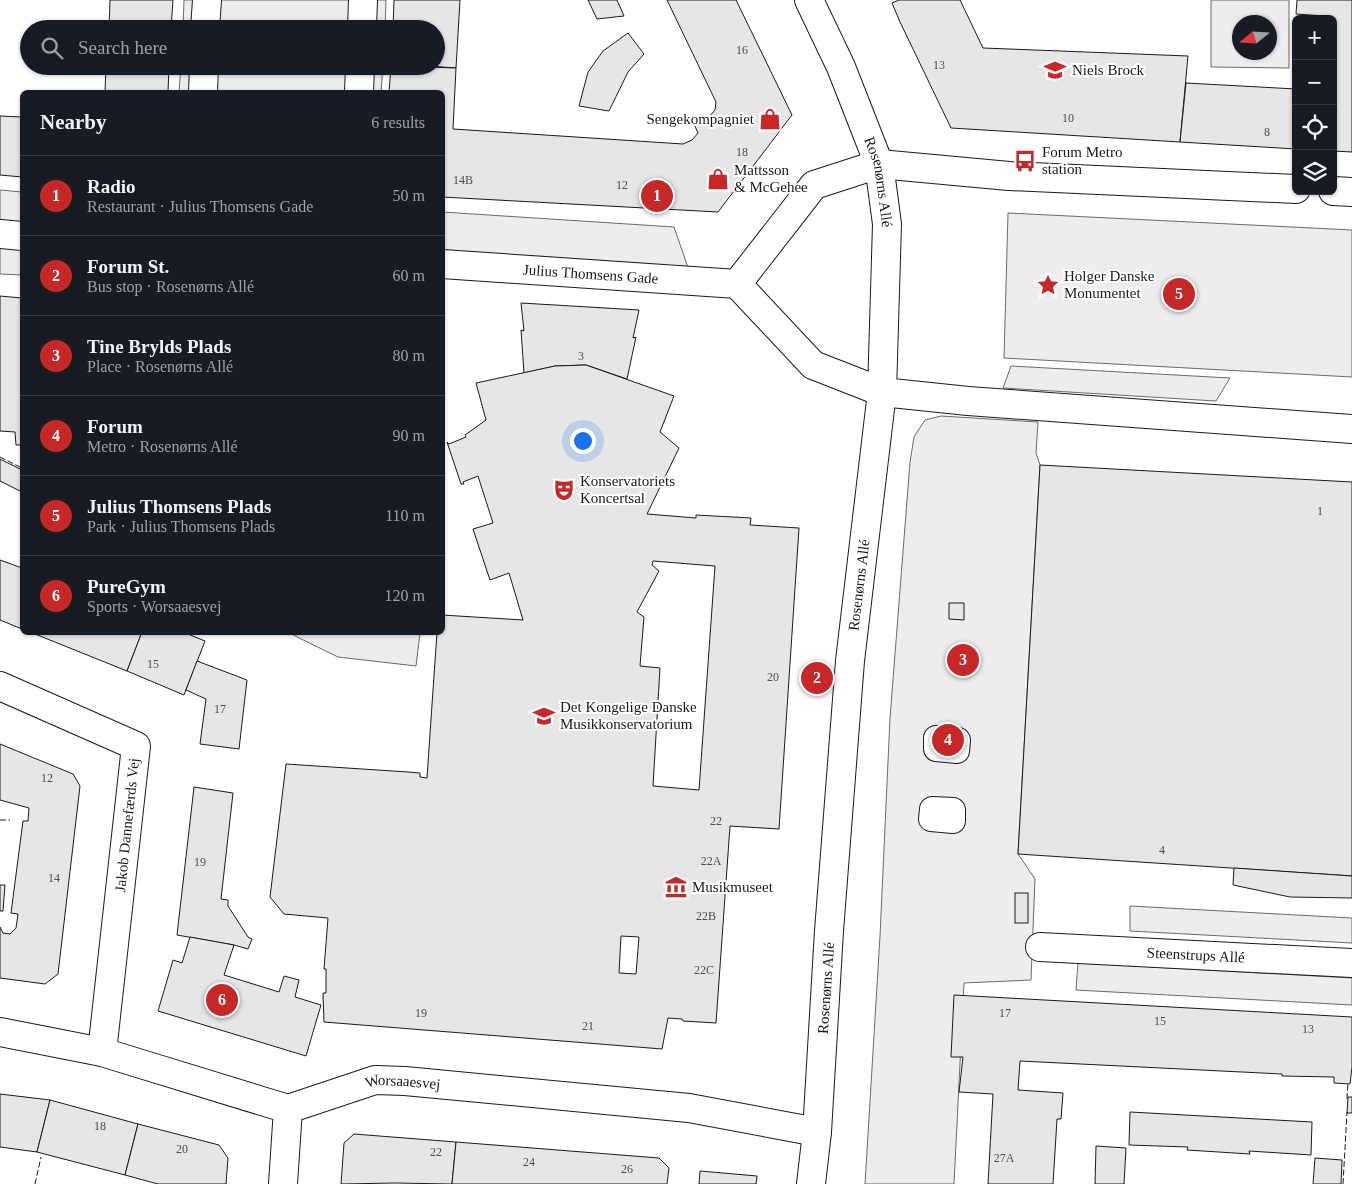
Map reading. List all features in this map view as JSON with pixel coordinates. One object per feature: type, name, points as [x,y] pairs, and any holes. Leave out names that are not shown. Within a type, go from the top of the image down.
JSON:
[{"type":"street","points":[[206,20],[207,0]]},
{"type":"street","points":[[362,20],[363,0]]},
{"type":"street","name":"Rosenørns Allé","points":[[809,0],[841,67],[879,164],[887,224],[882,392],[849,671],[830,922],[817,1132],[810,1184]]},
{"type":"street","points":[[203,90],[204,75]]},
{"type":"street","points":[[359,90],[360,75]]},
{"type":"street","points":[[1292,189],[1009,176],[879,164],[814,185],[737,284],[813,365],[882,392],[1352,429]]},
{"type":"street","points":[[1337,191],[1352,192]]},
{"type":"street","points":[[0,234],[20,236]]},
{"type":"street","name":"Julius Thomsens Gade","points":[[445,264],[737,284]]},
{"type":"street","name":"Jakob Dannefærds Vej","points":[[0,686],[136,746],[102,1052]]},
{"type":"street","name":"Steenstrups Allé","points":[[1040,947],[1352,963]]},
{"type":"street","points":[[0,1032],[102,1052],[288,1110],[283,1184]]},
{"type":"street","name":"Worsaaesvej","points":[[288,1110],[375,1080],[405,1081],[689,1108],[817,1132]]},
{"type":"shaded area","points":[[184,0],[386,0],[385,20],[183,20]]},
{"type":"shaded area","points":[[1211,0],[1289,0],[1289,68],[1211,67]]},
{"type":"shaded area","points":[[180,75],[382,75],[381,90],[179,90]]},
{"type":"shaded area","points":[[0,190],[20,192],[20,275],[0,274]]},
{"type":"shaded area","points":[[445,212],[674,227],[694,285],[445,260]]},
{"type":"shaded area","points":[[1008,213],[1352,230],[1352,377],[1004,358]]},
{"type":"shaded area","points":[[1011,366],[1230,378],[1216,401],[1003,388]]},
{"type":"shaded area","points":[[941,416],[1038,422],[1036,453],[1040,465],[1018,854],[1035,879],[1031,980],[964,983],[954,1184],[865,1184],[880,936],[890,718],[910,462],[914,437],[925,420]]},
{"type":"shaded area","points":[[293,635],[420,635],[416,666],[338,657]]},
{"type":"shaded area","points":[[1130,906],[1352,918],[1352,943],[1130,931]]},
{"type":"shaded area","points":[[1078,963],[1352,978],[1352,1005],[1076,990]]},
{"type":"building","points":[[110,0],[173,0],[172,20],[109,20]]},
{"type":"building","points":[[394,0],[460,0],[456,68],[445,67],[445,20],[393,20]]},
{"type":"building","points":[[588,0],[617,0],[624,16],[597,19]]},
{"type":"building","points":[[667,0],[736,0],[792,115],[718,212],[445,197],[445,90],[389,90],[390,75],[445,75],[445,68],[456,68],[453,129],[683,144],[692,140],[698,133],[694,124],[697,120],[705,117],[708,118],[715,110],[716,102]]},
{"type":"building","name":"Niels Brock","points":[[899,0],[960,0],[983,48],[1188,56],[1180,142],[951,128],[892,3]]},
{"type":"building","points":[[1297,0],[1352,0],[1352,152],[1337,151],[1337,15],[1296,14]]},
{"type":"building","points":[[628,33],[644,54],[628,72],[609,111],[579,106],[588,72],[603,51]]},
{"type":"building","points":[[106,75],[169,75],[168,90],[105,90]]},
{"type":"building","points":[[1186,83],[1292,89],[1292,149],[1180,142]]},
{"type":"building","points":[[0,116],[20,117],[20,177],[0,175]]},
{"type":"building","points":[[0,296],[20,298],[20,445],[16,445],[15,432],[0,431]]},
{"type":"building","points":[[521,303],[639,310],[633,338],[636,337],[627,379],[586,365],[555,366],[524,373],[521,330],[524,331]]},
{"type":"building","name":"Det Kongelige Danske Musikkonservatorium","points":[[586,365],[674,396],[660,432],[679,448],[647,514],[696,518],[696,515],[751,518],[750,525],[799,528],[779,829],[730,826],[716,1023],[668,1018],[662,1049],[324,1022],[323,993],[326,993],[326,969],[324,969],[328,918],[284,914],[270,897],[286,764],[420,773],[420,777],[427,778],[437,635],[445,635],[445,615],[523,620],[509,573],[490,580],[473,529],[493,523],[478,476],[461,484],[447,442],[449,444],[466,437],[465,435],[486,420],[476,383],[555,366]],"holes":[[[653,561],[715,566],[699,790],[653,786],[660,668],[640,666],[644,617],[637,612],[659,571],[652,565]],[[621,936],[639,937],[636,974],[619,973]]]},
{"type":"building","points":[[0,459],[20,469],[20,491],[0,481]]},
{"type":"building","points":[[1040,465],[1352,482],[1352,876],[1018,854]]},
{"type":"building","points":[[0,560],[20,567],[20,628],[0,620]]},
{"type":"building","points":[[949,603],[964,603],[964,620],[949,619]]},
{"type":"building","points":[[37,635],[141,635],[127,671]]},
{"type":"building","points":[[141,635],[190,635],[205,641],[184,695],[127,671]]},
{"type":"building","points":[[197,661],[247,680],[239,749],[200,744],[206,699],[186,690]]},
{"type":"building","points":[[0,744],[73,774],[80,786],[58,974],[45,984],[0,978],[0,927],[3,933],[10,934],[16,928],[18,914],[11,913],[23,821],[28,821],[29,808],[0,800]]},
{"type":"building","points":[[194,787],[233,793],[221,899],[228,900],[228,906],[248,937],[252,939],[248,949],[177,935]]},
{"type":"building","points":[[1234,868],[1352,876],[1352,898],[1290,897],[1233,885]]},
{"type":"building","points":[[0,885],[5,885],[3,911],[0,911]]},
{"type":"building","points":[[1015,893],[1028,893],[1028,923],[1015,923]]},
{"type":"building","points":[[190,937],[234,945],[224,975],[279,992],[284,976],[299,980],[295,997],[321,1005],[306,1056],[158,1011],[173,960],[182,963]]},
{"type":"building","points":[[954,995],[1352,1017],[1350,1084],[1334,1083],[1334,1077],[1282,1076],[1282,1074],[1020,1061],[1018,1090],[1063,1093],[1061,1119],[1057,1119],[1053,1184],[988,1184],[993,1094],[959,1092],[963,1057],[951,1057]]},
{"type":"building","points":[[0,1094],[50,1100],[37,1152],[0,1147]]},
{"type":"building","points":[[1348,1097],[1352,1097],[1352,1113],[1347,1113]]},
{"type":"building","points":[[50,1100],[138,1124],[125,1175],[37,1152]]},
{"type":"building","points":[[1130,1112],[1312,1122],[1311,1155],[1249,1151],[1250,1154],[1187,1150],[1188,1147],[1129,1145]]},
{"type":"building","points":[[138,1124],[219,1145],[228,1158],[226,1184],[158,1184],[125,1175]]},
{"type":"building","points":[[354,1134],[456,1142],[452,1184],[341,1184],[344,1143]]},
{"type":"building","points":[[456,1142],[659,1158],[669,1168],[667,1184],[452,1184]]},
{"type":"building","points":[[1096,1146],[1126,1148],[1124,1184],[1095,1184]]},
{"type":"building","points":[[1315,1158],[1342,1160],[1341,1184],[1313,1184]]},
{"type":"building","points":[[700,1171],[757,1176],[756,1184],[699,1184]]},
{"type":"fence","points":[[0,457],[20,467]]},
{"type":"fence","points":[[0,820],[10,820]]},
{"type":"fence","points":[[1347,1099],[1348,1082]]},
{"type":"fence","points":[[1343,1184],[1347,1112]]},
{"type":"fence","points":[[35,1184],[41,1157]]},
{"type":"place","name":"Niels Brock","points":[[1055,70]]},
{"type":"place","name":"Sengekompagniet","points":[[770,119]]},
{"type":"place","name":"Forum Metro station","points":[[1025,161]]},
{"type":"place","name":"Mattsson & McGehee","points":[[718,179]]},
{"type":"place","name":"Radio","points":[[657,196]]},
{"type":"place","name":"Holger Danske Monumentet","points":[[1048,285]]},
{"type":"place","name":"Julius Thomsens Plads","points":[[1179,294]]},
{"type":"place","name":"Konservatoriets Koncertsal","points":[[564,490]]},
{"type":"place","name":"Tine Brylds Plads","points":[[963,660]]},
{"type":"place","name":"Forum St.","points":[[817,678]]},
{"type":"place","name":"Det Kongelige Danske Musikkonservatorium","points":[[544,716]]},
{"type":"place","name":"Forum","points":[[948,740]]},
{"type":"place","name":"Musikmuseet","points":[[676,887]]},
{"type":"place","name":"PureGym","points":[[222,1000]]}]
